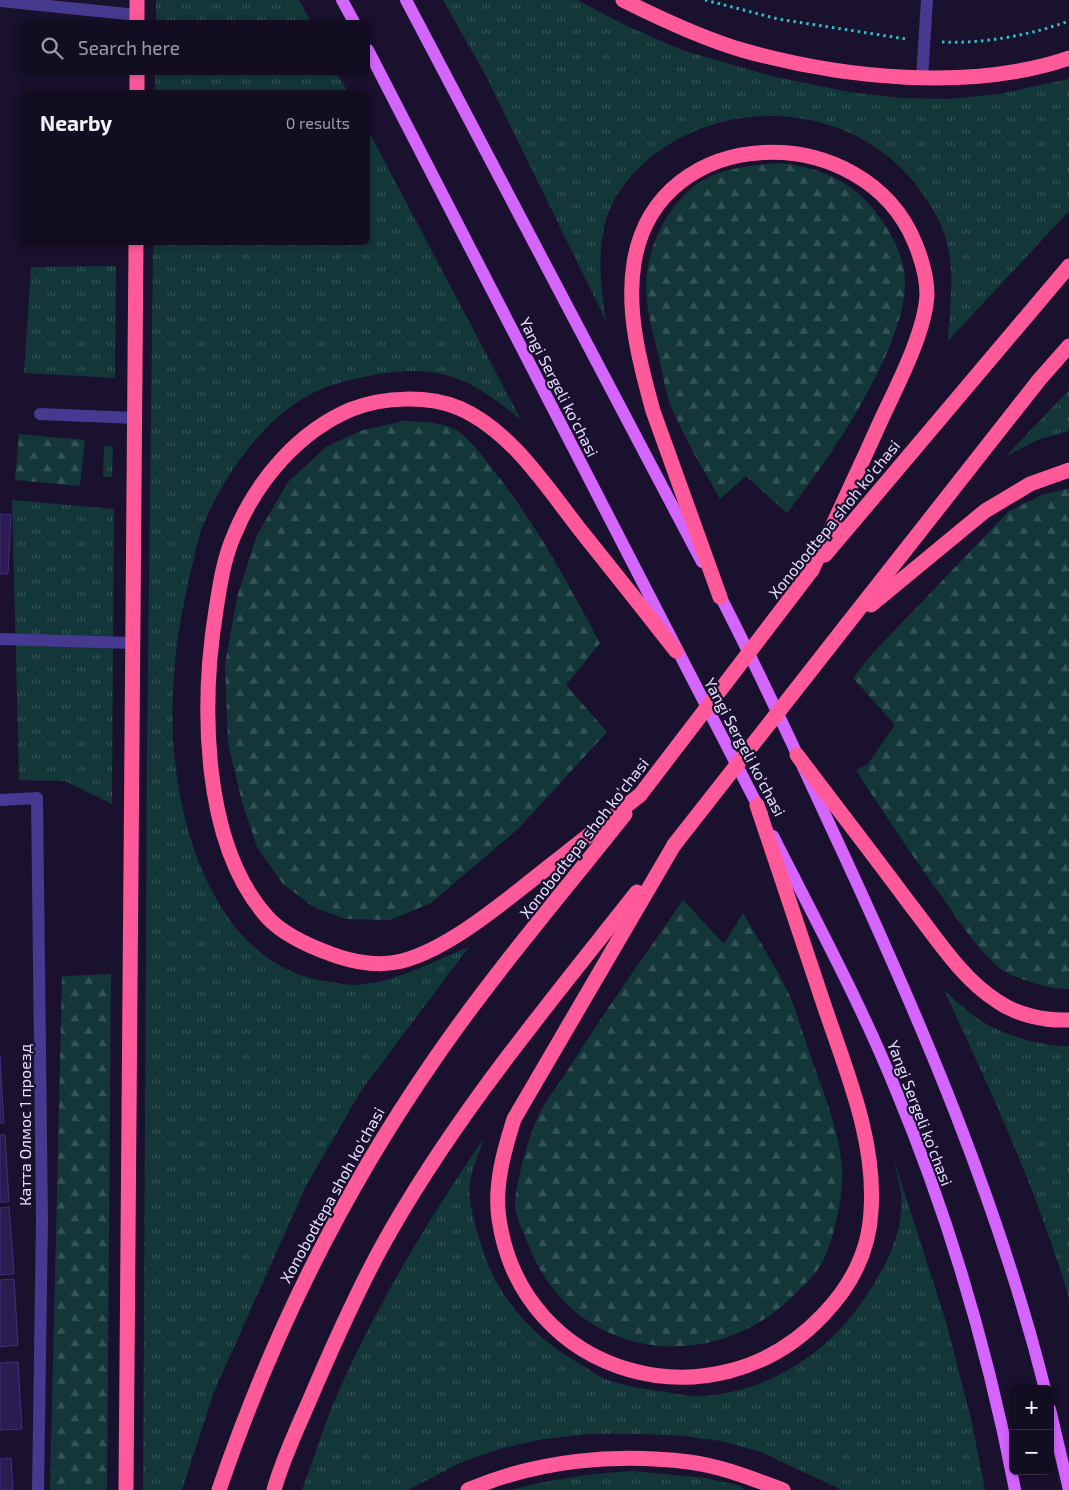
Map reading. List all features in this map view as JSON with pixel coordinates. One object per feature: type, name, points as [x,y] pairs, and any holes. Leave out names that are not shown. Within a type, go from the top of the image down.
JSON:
[{"type":"highway","points":[[623,0],[693,32],[741,49],[800,63],[922,78],[972,77],[1015,71],[1069,58]]},
{"type":"highway","points":[[137,75],[137,90]]},
{"type":"highway","points":[[720,596],[646,387],[634,327],[633,284],[638,247],[660,202],[685,179],[699,171],[743,155],[782,151],[798,153],[827,162],[858,177],[889,200],[901,215],[918,251],[926,277],[926,306],[901,376],[812,570]]},
{"type":"highway","points":[[126,1490],[136,245]]},
{"type":"highway","name":"Xonobodtepa shoh ko'chasi","points":[[219,1490],[242,1424],[282,1325],[310,1268],[366,1165],[441,1050],[640,795],[812,570],[1069,266]]},
{"type":"highway","points":[[274,1490],[318,1380],[381,1248],[413,1194],[500,1066],[1039,380],[1069,346]]},
{"type":"highway","points":[[640,795],[501,904],[469,927],[418,955],[400,962],[363,962],[341,958],[302,942],[270,919],[247,888],[230,849],[218,806],[210,761],[208,690],[214,621],[227,555],[235,533],[255,495],[278,464],[317,427],[347,412],[374,403],[406,400],[444,403],[460,409],[490,426],[516,451],[676,651]]},
{"type":"highway","points":[[848,623],[985,511],[1030,484],[1069,470]]},
{"type":"highway","points":[[797,755],[940,943],[975,984],[998,1002],[1024,1014],[1057,1021],[1069,1020]]},
{"type":"highway","points":[[674,845],[514,1119],[503,1159],[498,1200],[502,1234],[512,1267],[532,1302],[554,1326],[583,1349],[619,1367],[654,1375],[690,1378],[724,1373],[757,1362],[807,1330],[831,1307],[852,1279],[861,1260],[870,1224],[871,1181],[860,1116],[757,805]]},
{"type":"highway","points":[[468,1490],[491,1480],[542,1468],[585,1460],[630,1458],[690,1462],[748,1476],[784,1490]]},
{"type":"main road","points":[[342,0],[353,20]]},
{"type":"main road","name":"Yangi Sergeli ko'chasi","points":[[406,0],[720,596],[797,755],[893,962],[938,1065],[1011,1266],[1044,1385]]},
{"type":"main road","name":"Yangi Sergeli ko'chasi","points":[[370,54],[852,993],[899,1098],[962,1279],[989,1374],[1015,1490]]},
{"type":"main road","points":[[1054,1426],[1069,1490]]},
{"type":"street","points":[[0,0],[84,5],[137,12]]},
{"type":"street","points":[[922,78],[927,0]]},
{"type":"street","points":[[40,414],[135,418]]},
{"type":"street","points":[[0,639],[133,643]]},
{"type":"street","name":"Катта Олмос 1 проезд","points":[[0,800],[37,798],[42,1220],[38,1490]]},
{"type":"path","points":[[705,0],[778,19],[924,41],[950,42],[994,38],[1046,29],[1069,21]]},
{"type":"green space","points":[[156,0],[299,0],[310,20],[156,20]]},
{"type":"green space","points":[[443,0],[577,0],[627,26],[682,50],[771,76],[849,92],[901,98],[949,99],[999,94],[1069,79],[1069,211],[948,341],[951,270],[944,232],[920,190],[895,162],[865,141],[832,126],[797,118],[761,116],[725,121],[690,133],[658,152],[625,183],[613,203],[605,224],[600,260],[606,321],[486,76]]},
{"type":"green space","points":[[155,75],[338,75],[347,90],[155,90]]},
{"type":"green space","points":[[370,134],[521,420],[502,404],[466,382],[430,372],[410,371],[363,377],[324,388],[302,399],[270,424],[230,474],[209,511],[201,530],[178,635],[173,727],[178,786],[186,823],[198,860],[215,896],[235,927],[261,953],[293,972],[343,984],[371,983],[414,971],[469,947],[361,1091],[306,1186],[214,1392],[182,1490],[143,1490],[147,755],[153,245],[370,245]]},
{"type":"green space","points":[[778,163],[822,172],[848,185],[859,194],[880,218],[893,239],[900,255],[905,280],[902,307],[893,337],[879,369],[843,434],[787,513],[746,476],[720,499],[677,421],[670,403],[650,322],[646,286],[650,257],[660,229],[676,204],[686,193],[715,174],[747,166]]},
{"type":"green space","points":[[116,266],[115,378],[24,373],[31,267]]},
{"type":"green space","points":[[1069,390],[1069,431],[1037,440],[1005,457]]},
{"type":"green space","points":[[403,421],[441,424],[462,434],[487,462],[529,519],[566,580],[600,643],[566,685],[607,732],[519,828],[431,903],[390,920],[346,919],[315,908],[283,884],[257,847],[242,802],[228,743],[225,665],[237,597],[257,535],[288,482],[326,447],[360,431]]},
{"type":"green space","points":[[19,434],[85,440],[80,486],[15,480]]},
{"type":"green space","points":[[104,446],[113,446],[112,477],[103,477]]},
{"type":"green space","points":[[1069,488],[1069,989],[1061,989],[1011,975],[997,966],[968,933],[920,866],[856,770],[867,765],[895,725],[853,678],[871,655],[1009,511],[1042,495]]},
{"type":"green space","points":[[12,500],[114,509],[112,804],[65,781],[19,780]]},
{"type":"green space","points":[[683,900],[724,944],[743,913],[778,972],[793,1005],[831,1114],[840,1149],[842,1183],[836,1223],[827,1253],[820,1266],[803,1286],[790,1299],[757,1324],[721,1339],[683,1346],[646,1344],[610,1333],[578,1314],[551,1286],[530,1249],[518,1219],[515,1201],[526,1151],[542,1108]]},
{"type":"green space","points":[[111,974],[107,1490],[50,1490],[62,976]]},
{"type":"green space","points":[[944,990],[963,1008],[992,1027],[1030,1041],[1069,1046],[1069,1298],[1028,1180]]},
{"type":"green space","points":[[484,1138],[471,1177],[472,1211],[481,1244],[496,1282],[519,1315],[548,1343],[564,1355],[605,1379],[637,1388],[693,1396],[726,1393],[750,1387],[772,1378],[794,1367],[814,1353],[849,1319],[886,1263],[900,1222],[901,1194],[892,1154],[947,1325],[972,1423],[985,1490],[842,1490],[761,1452],[721,1441],[683,1436],[588,1434],[538,1440],[499,1449],[460,1463],[408,1490],[302,1490],[331,1408],[368,1330],[423,1232]]},
{"type":"green space","points":[[634,1471],[705,1478],[741,1486],[744,1490],[511,1490],[572,1477]]},
{"type":"building","points":[[0,514],[11,515],[8,574],[0,574]]},
{"type":"building","points":[[0,1056],[4,1123],[0,1123]]},
{"type":"building","points":[[0,1135],[5,1135],[9,1202],[0,1202]]},
{"type":"building","points":[[9,1207],[14,1274],[0,1275],[0,1208]]},
{"type":"building","points":[[14,1279],[18,1345],[0,1347],[0,1280]]},
{"type":"building","points":[[18,1362],[22,1429],[0,1430],[0,1363]]},
{"type":"building","points":[[11,1458],[13,1490],[0,1490],[0,1459]]}]
